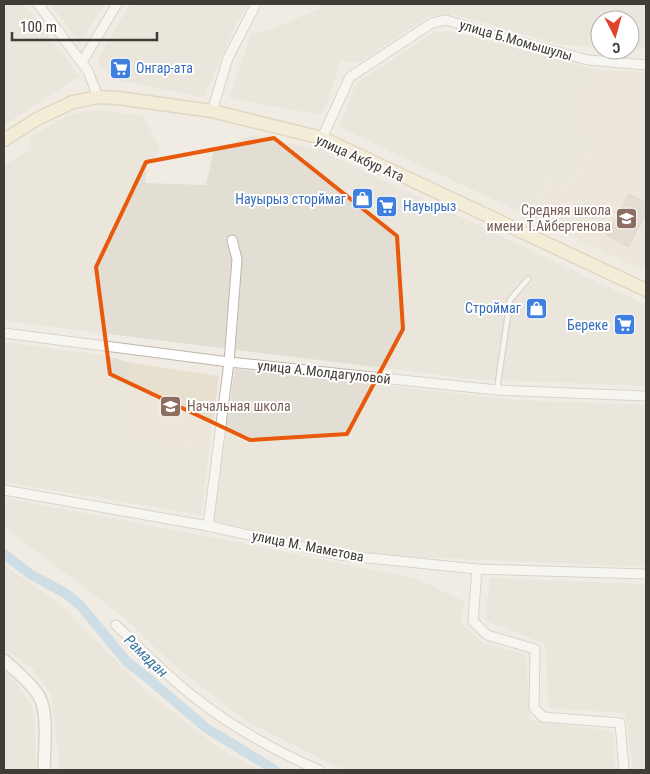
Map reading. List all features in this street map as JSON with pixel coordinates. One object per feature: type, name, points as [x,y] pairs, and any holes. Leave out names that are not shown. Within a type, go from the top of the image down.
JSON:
[{"type":"main road","name":"улица Акбур Ата","points":[[4,140],[38,119],[74,102],[98,97],[118,98],[212,112],[322,138],[645,286]]},
{"type":"street","points":[[38,4],[88,70],[98,97]]},
{"type":"street","points":[[82,62],[117,4]]},
{"type":"street","points":[[212,112],[228,58],[254,6],[263,4]]},
{"type":"street","name":"улица Б.Момышулы","points":[[322,138],[350,77],[432,23],[446,20],[500,37],[588,60],[646,65]]},
{"type":"street","points":[[208,526],[230,362],[237,258],[232,240]]},
{"type":"street","name":"улица А.Молдагуловой","points":[[4,333],[230,362],[497,390],[646,396]]},
{"type":"street","name":"улица М. Маметова","points":[[4,490],[208,526],[340,555],[478,569],[646,574]]},
{"type":"street","points":[[478,569],[473,621],[487,634],[535,649],[534,708],[543,717],[620,722],[624,770]]},
{"type":"street","points":[[116,625],[166,674],[201,702],[248,734],[319,770]]},
{"type":"street","points":[[4,660],[23,676],[40,698],[44,716],[44,770]]},
{"type":"lane","points":[[497,390],[510,300],[528,279]]},
{"type":"highlighted area","points":[[274,138],[397,236],[403,329],[347,434],[250,440],[110,374],[96,267],[146,162]]},
{"type":"shaded area","points":[[4,4],[23,4],[80,76],[4,125]]},
{"type":"shaded area","points":[[50,4],[104,4],[80,44]]},
{"type":"shaded area","points":[[130,4],[250,4],[238,20],[204,97],[113,79],[97,60]]},
{"type":"shaded area","points":[[320,4],[646,4],[646,49],[640,49],[640,10],[590,10],[590,46],[561,45],[453,14],[429,16],[358,63],[340,61],[329,98],[321,115],[229,98],[251,34],[270,30],[321,8]]},
{"type":"shaded area","points":[[450,31],[594,69],[574,120],[592,142],[566,187],[549,177],[526,215],[339,127],[356,83],[434,32]]},
{"type":"shaded area","points":[[594,69],[646,72],[646,262],[642,271],[526,215],[550,177],[567,187],[592,142],[574,120]]},
{"type":"shaded area","points":[[97,110],[144,116],[160,150],[146,168],[145,183],[206,185],[214,149],[253,135],[317,149],[646,305],[646,386],[473,379],[4,321],[4,165],[32,149],[29,137],[70,114]]},
{"type":"shaded area","points":[[4,342],[103,355],[131,363],[124,436],[209,452],[201,515],[4,482]]},
{"type":"shaded area","name":"Начальная школа","points":[[131,363],[219,376],[209,452],[124,436]]},
{"type":"shaded area","points":[[235,369],[516,400],[646,405],[646,567],[367,555],[212,523]]},
{"type":"shaded area","points":[[4,498],[217,538],[417,579],[464,601],[461,624],[485,644],[526,654],[530,720],[613,731],[615,770],[347,770],[331,764],[244,720],[170,662],[122,616],[4,527]]},
{"type":"shaded area","points":[[4,565],[59,603],[147,692],[226,753],[262,770],[60,770],[51,694],[32,668],[4,649]]},
{"type":"shaded area","points":[[490,578],[646,584],[646,770],[633,770],[625,713],[549,708],[545,644],[485,620]]},
{"type":"shaded area","points":[[4,671],[12,677],[32,706],[35,724],[36,770],[4,770]]},
{"type":"building","points":[[629,194],[646,203],[646,214],[628,247],[607,235]]},
{"type":"waterway","name":"Рамадан","points":[[4,554],[30,574],[65,593],[80,605],[127,662],[206,728],[275,770]]},
{"type":"place","name":"Онгар-ата","points":[[120,68]]},
{"type":"place","name":"Науырыз сторймаг","points":[[362,199]]},
{"type":"place","name":"Науырыз","points":[[387,206]]},
{"type":"place","name":"Средняя школа имени Т.Айбергенова","points":[[627,218]]},
{"type":"place","name":"Строймаг","points":[[537,308]]},
{"type":"place","name":"Береке","points":[[624,325]]},
{"type":"place","name":"Начальная школа","points":[[171,406]]}]
